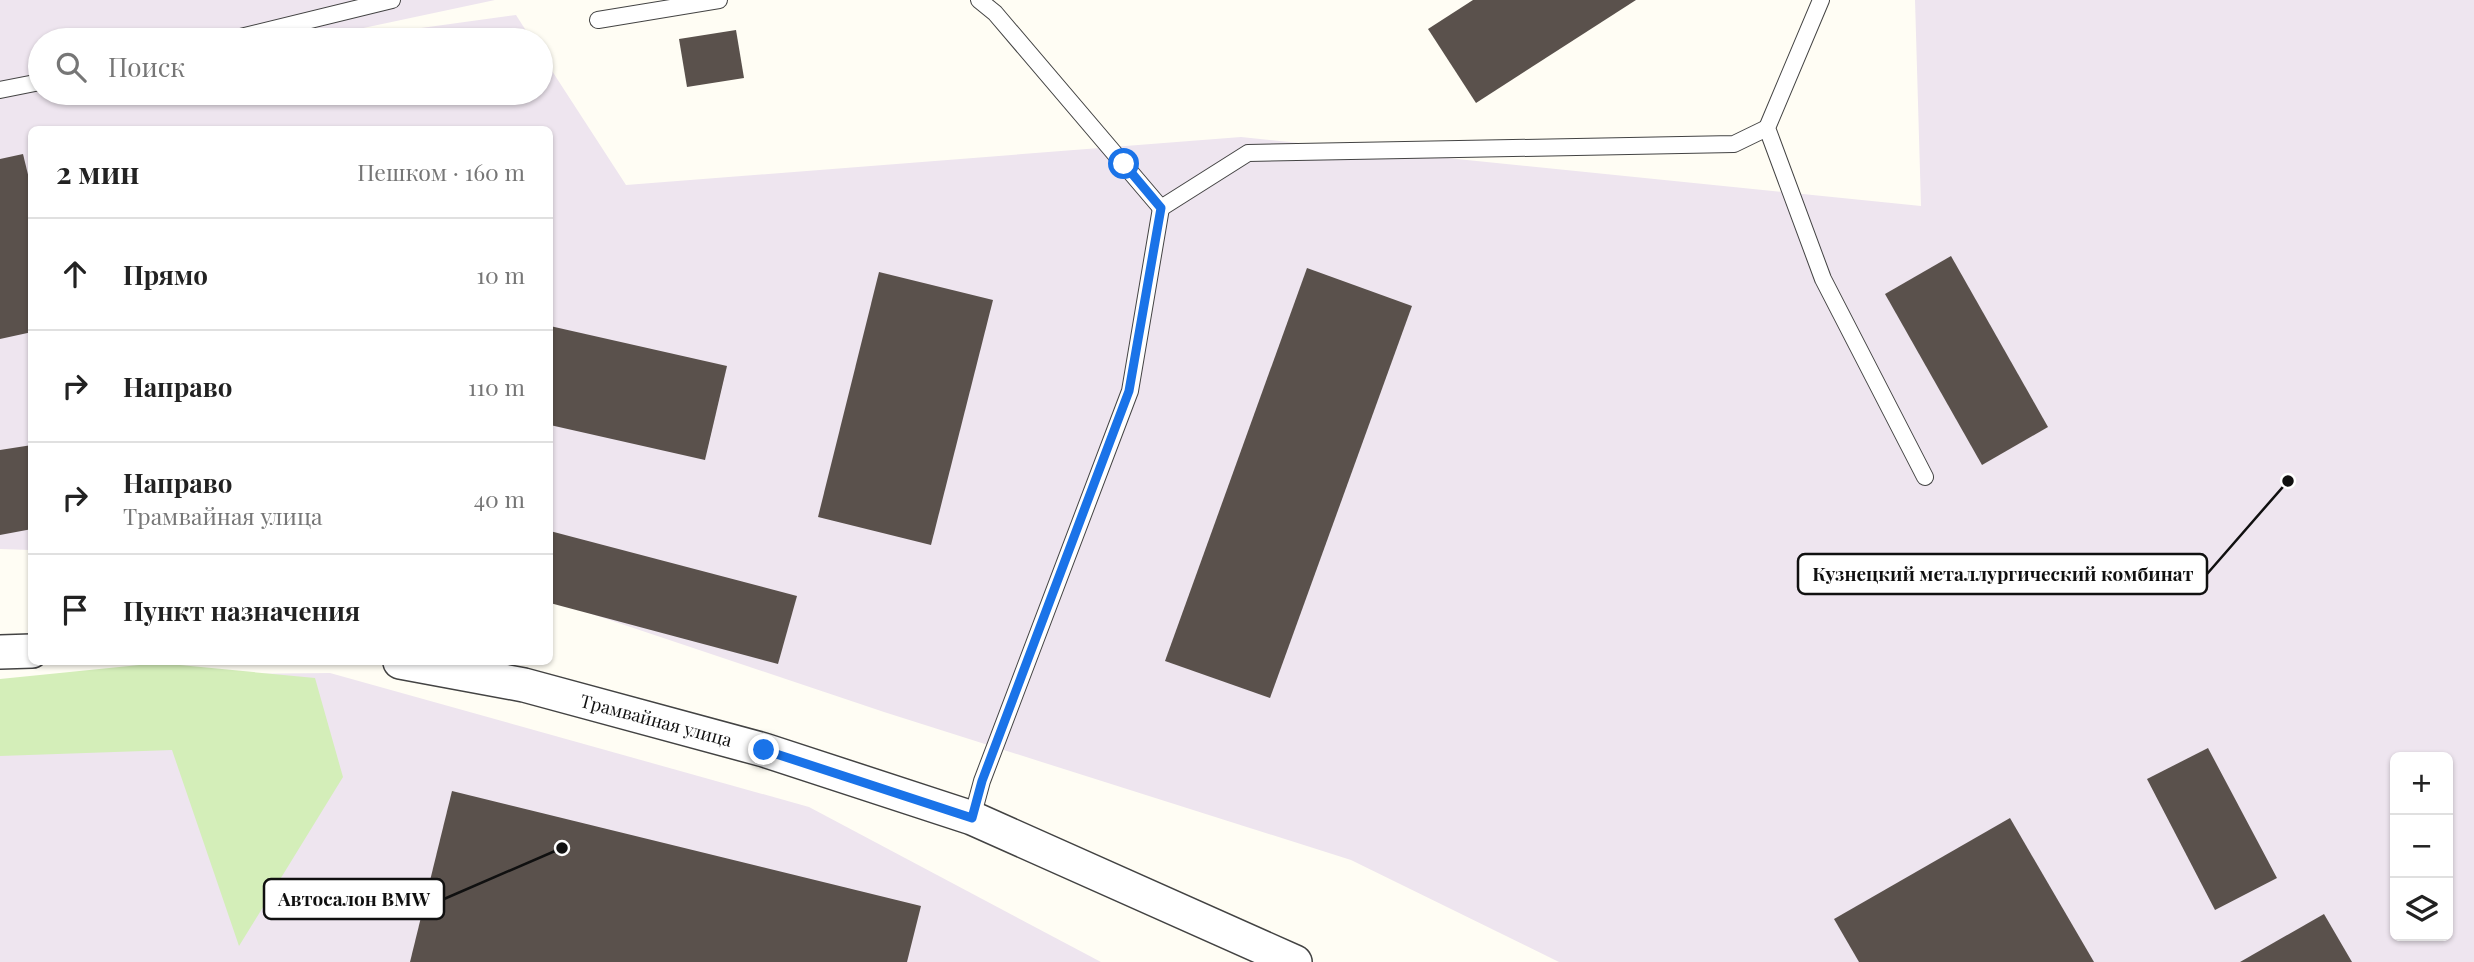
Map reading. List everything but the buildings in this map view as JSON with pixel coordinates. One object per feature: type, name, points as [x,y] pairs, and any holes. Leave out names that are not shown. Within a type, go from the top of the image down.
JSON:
[{"type":"street","points":[[0,652],[28,650]]},
{"type":"street","name":"Трамвайная улица","points":[[416,665],[524,685],[751,747],[972,818],[1295,962]]},
{"type":"lane","points":[[277,28],[392,0]]},
{"type":"lane","points":[[598,20],[719,0]]},
{"type":"lane","points":[[979,0],[995,13],[1161,208]]},
{"type":"lane","points":[[972,818],[982,781],[1129,391],[1161,208],[1248,153],[1734,144],[1767,128],[1821,0]]},
{"type":"lane","points":[[0,90],[28,84]]},
{"type":"lane","points":[[1767,128],[1823,279],[1925,477]]},
{"type":"shaded area","points":[[0,0],[495,0],[363,28],[28,28],[28,105],[553,105],[553,72],[626,185],[1241,137],[1921,206],[1915,0],[2474,0],[2474,962],[1559,962],[1351,860],[884,712],[553,601],[553,126],[28,126],[28,550],[0,549]]},
{"type":"shaded area","points":[[516,15],[524,28],[421,28]]},
{"type":"shaded area","points":[[330,673],[809,807],[1101,962],[0,962],[0,691],[143,675]]},
{"type":"green space","points":[[139,665],[180,665],[315,678],[343,777],[239,946],[172,750],[0,756],[0,679]]},
{"type":"place","name":"Кузнецкий металлургический комбинат","points":[[2288,481]]},
{"type":"place","name":"Автосалон BMW","points":[[562,848]]},
{"type":"route","points":[[764,750],[972,818],[982,781],[1129,391],[1161,208],[1124,164]]}]
